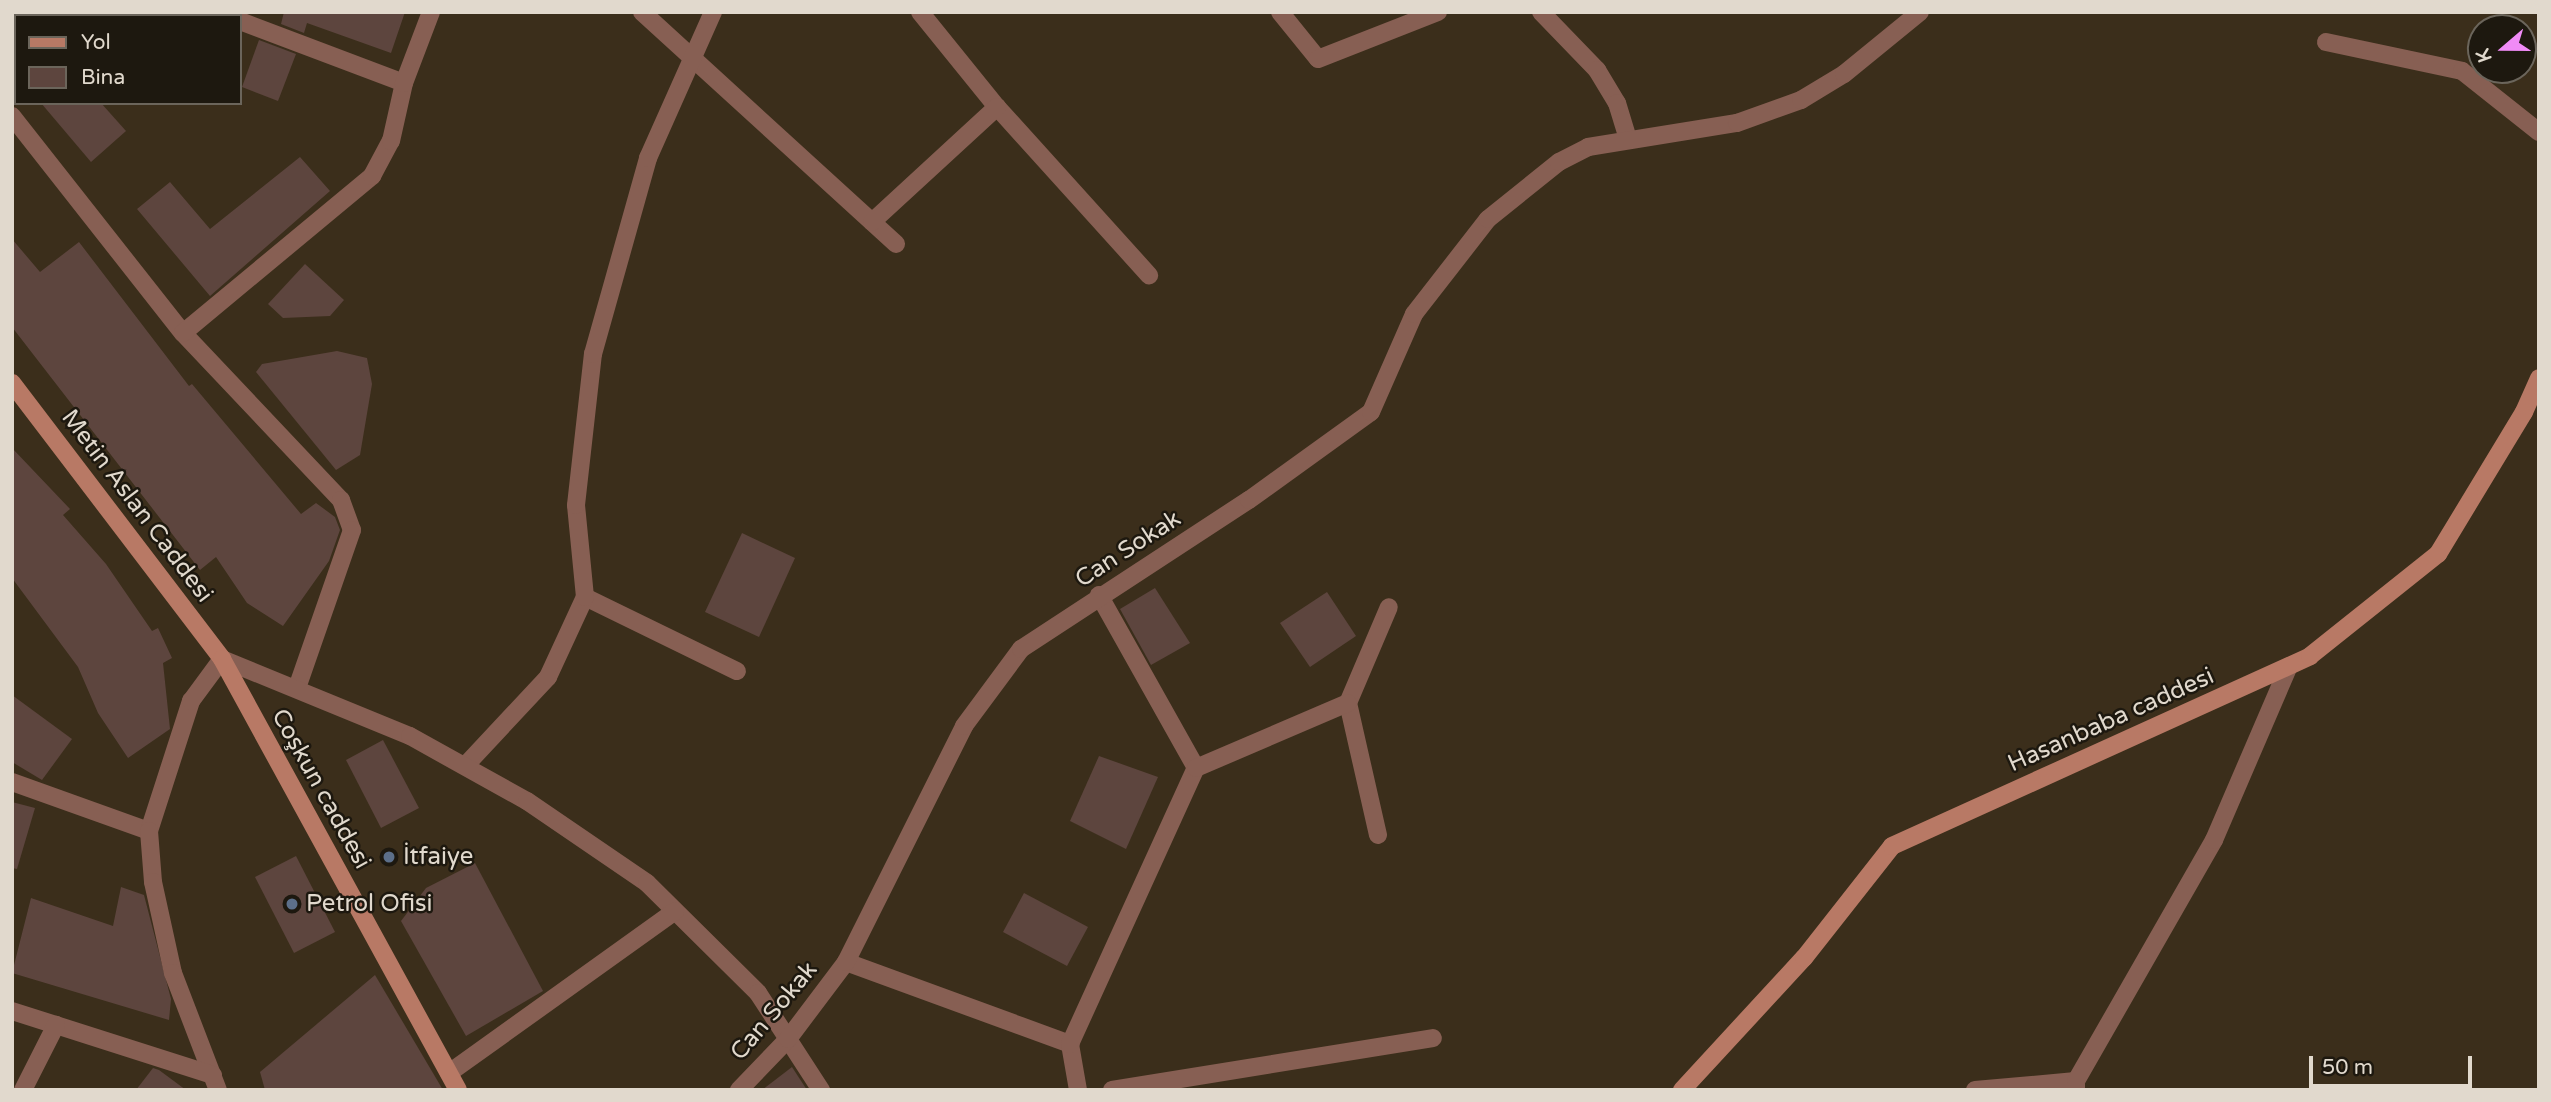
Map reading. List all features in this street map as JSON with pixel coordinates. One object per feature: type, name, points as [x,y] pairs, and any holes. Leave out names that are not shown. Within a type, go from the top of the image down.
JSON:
[{"type":"street","points":[[183,333],[372,176],[391,141],[404,83],[430,12]]},
{"type":"street","points":[[642,12],[896,244]]},
{"type":"street","points":[[465,766],[548,677],[585,597],[576,505],[593,354],[648,158],[695,61],[713,12]]},
{"type":"street","points":[[920,12],[996,107],[1149,275]]},
{"type":"street","points":[[1280,12],[1318,59],[1438,12]]},
{"type":"street","points":[[1541,12],[1597,71],[1617,103],[1628,139]]},
{"type":"street","name":"Can Sokak","points":[[738,1090],[788,1039],[846,962],[964,726],[1021,649],[1249,500],[1371,412],[1414,314],[1488,219],[1559,162],[1588,147],[1737,123],[1801,100],[1844,74],[1920,12]]},
{"type":"street","points":[[249,19],[404,83]]},
{"type":"street","points":[[2326,42],[2462,71],[2539,132]]},
{"type":"street","points":[[872,222],[996,107]]},
{"type":"street","points":[[12,116],[183,333],[341,500],[352,530],[297,688]]},
{"type":"street","name":"Metin Aslan Caddesi","points":[[12,383],[222,659]]},
{"type":"street","name":"Hasanbaba caddesi","points":[[1682,1090],[1804,958],[1892,846],[2310,656],[2438,554],[2537,391]]},
{"type":"street","points":[[1099,596],[1196,768]]},
{"type":"street","points":[[585,597],[737,671]]},
{"type":"street","points":[[1378,835],[1348,703],[1389,607]]},
{"type":"street","points":[[217,1086],[173,973],[153,882],[149,831],[191,701],[222,659],[410,736],[527,801],[636,875],[758,993],[821,1090]]},
{"type":"street","name":"Coşkun caddesi","points":[[222,659],[458,1090]]},
{"type":"street","points":[[1975,1090],[2076,1086],[2214,840],[2289,666]]},
{"type":"street","points":[[1077,1090],[1070,1044],[1196,768],[1348,703]]},
{"type":"street","points":[[12,782],[149,831]]},
{"type":"street","points":[[449,1073],[675,911]]},
{"type":"street","points":[[846,962],[1070,1044]]},
{"type":"street","points":[[12,1011],[217,1086]]},
{"type":"street","points":[[23,1090],[56,1025]]},
{"type":"street","points":[[1112,1090],[1433,1038]]},
{"type":"building","points":[[284,12],[405,12],[391,53],[307,23],[304,33],[281,24]]},
{"type":"building","points":[[259,40],[296,54],[278,101],[242,87]]},
{"type":"building","points":[[43,105],[103,105],[126,131],[91,162]]},
{"type":"building","points":[[300,157],[330,191],[210,296],[137,209],[170,182],[210,229]]},
{"type":"building","points":[[12,239],[40,272],[79,242],[189,386],[192,384],[301,514],[316,503],[335,517],[340,530],[329,561],[283,626],[247,603],[216,557],[200,570],[12,327]]},
{"type":"building","points":[[305,264],[344,300],[330,316],[283,318],[268,304]]},
{"type":"building","points":[[337,351],[367,358],[372,384],[360,455],[336,470],[256,372],[262,364]]},
{"type":"building","points":[[12,448],[70,509],[63,515],[106,564],[152,631],[158,628],[172,658],[163,663],[170,729],[128,758],[98,713],[78,667],[12,578]]},
{"type":"building","points":[[742,533],[795,558],[759,637],[705,612]]},
{"type":"building","points":[[1155,588],[1190,643],[1151,665],[1120,609]]},
{"type":"building","points":[[1327,592],[1356,636],[1310,667],[1280,623]]},
{"type":"building","points":[[12,695],[72,739],[42,780],[12,762]]},
{"type":"building","points":[[383,740],[419,808],[381,828],[346,760]]},
{"type":"building","points":[[1099,756],[1158,777],[1126,849],[1070,821]]},
{"type":"building","points":[[12,802],[35,808],[17,869],[12,868]]},
{"type":"building","points":[[296,856],[335,932],[294,953],[255,877]]},
{"type":"building","points":[[475,863],[543,991],[466,1036],[401,921],[426,888]]},
{"type":"building","points":[[121,887],[144,895],[171,999],[169,1020],[12,973],[31,898],[113,926]]},
{"type":"building","points":[[1024,893],[1088,927],[1067,966],[1003,932]]},
{"type":"building","points":[[375,975],[443,1090],[265,1090],[260,1072]]},
{"type":"building","points":[[792,1067],[807,1090],[762,1090]]},
{"type":"building","points":[[153,1068],[159,1070],[186,1090],[136,1090]]},
{"type":"place","name":"İtfaiye","points":[[389,857]]},
{"type":"place","name":"Petrol Ofisi","points":[[292,904]]}]
